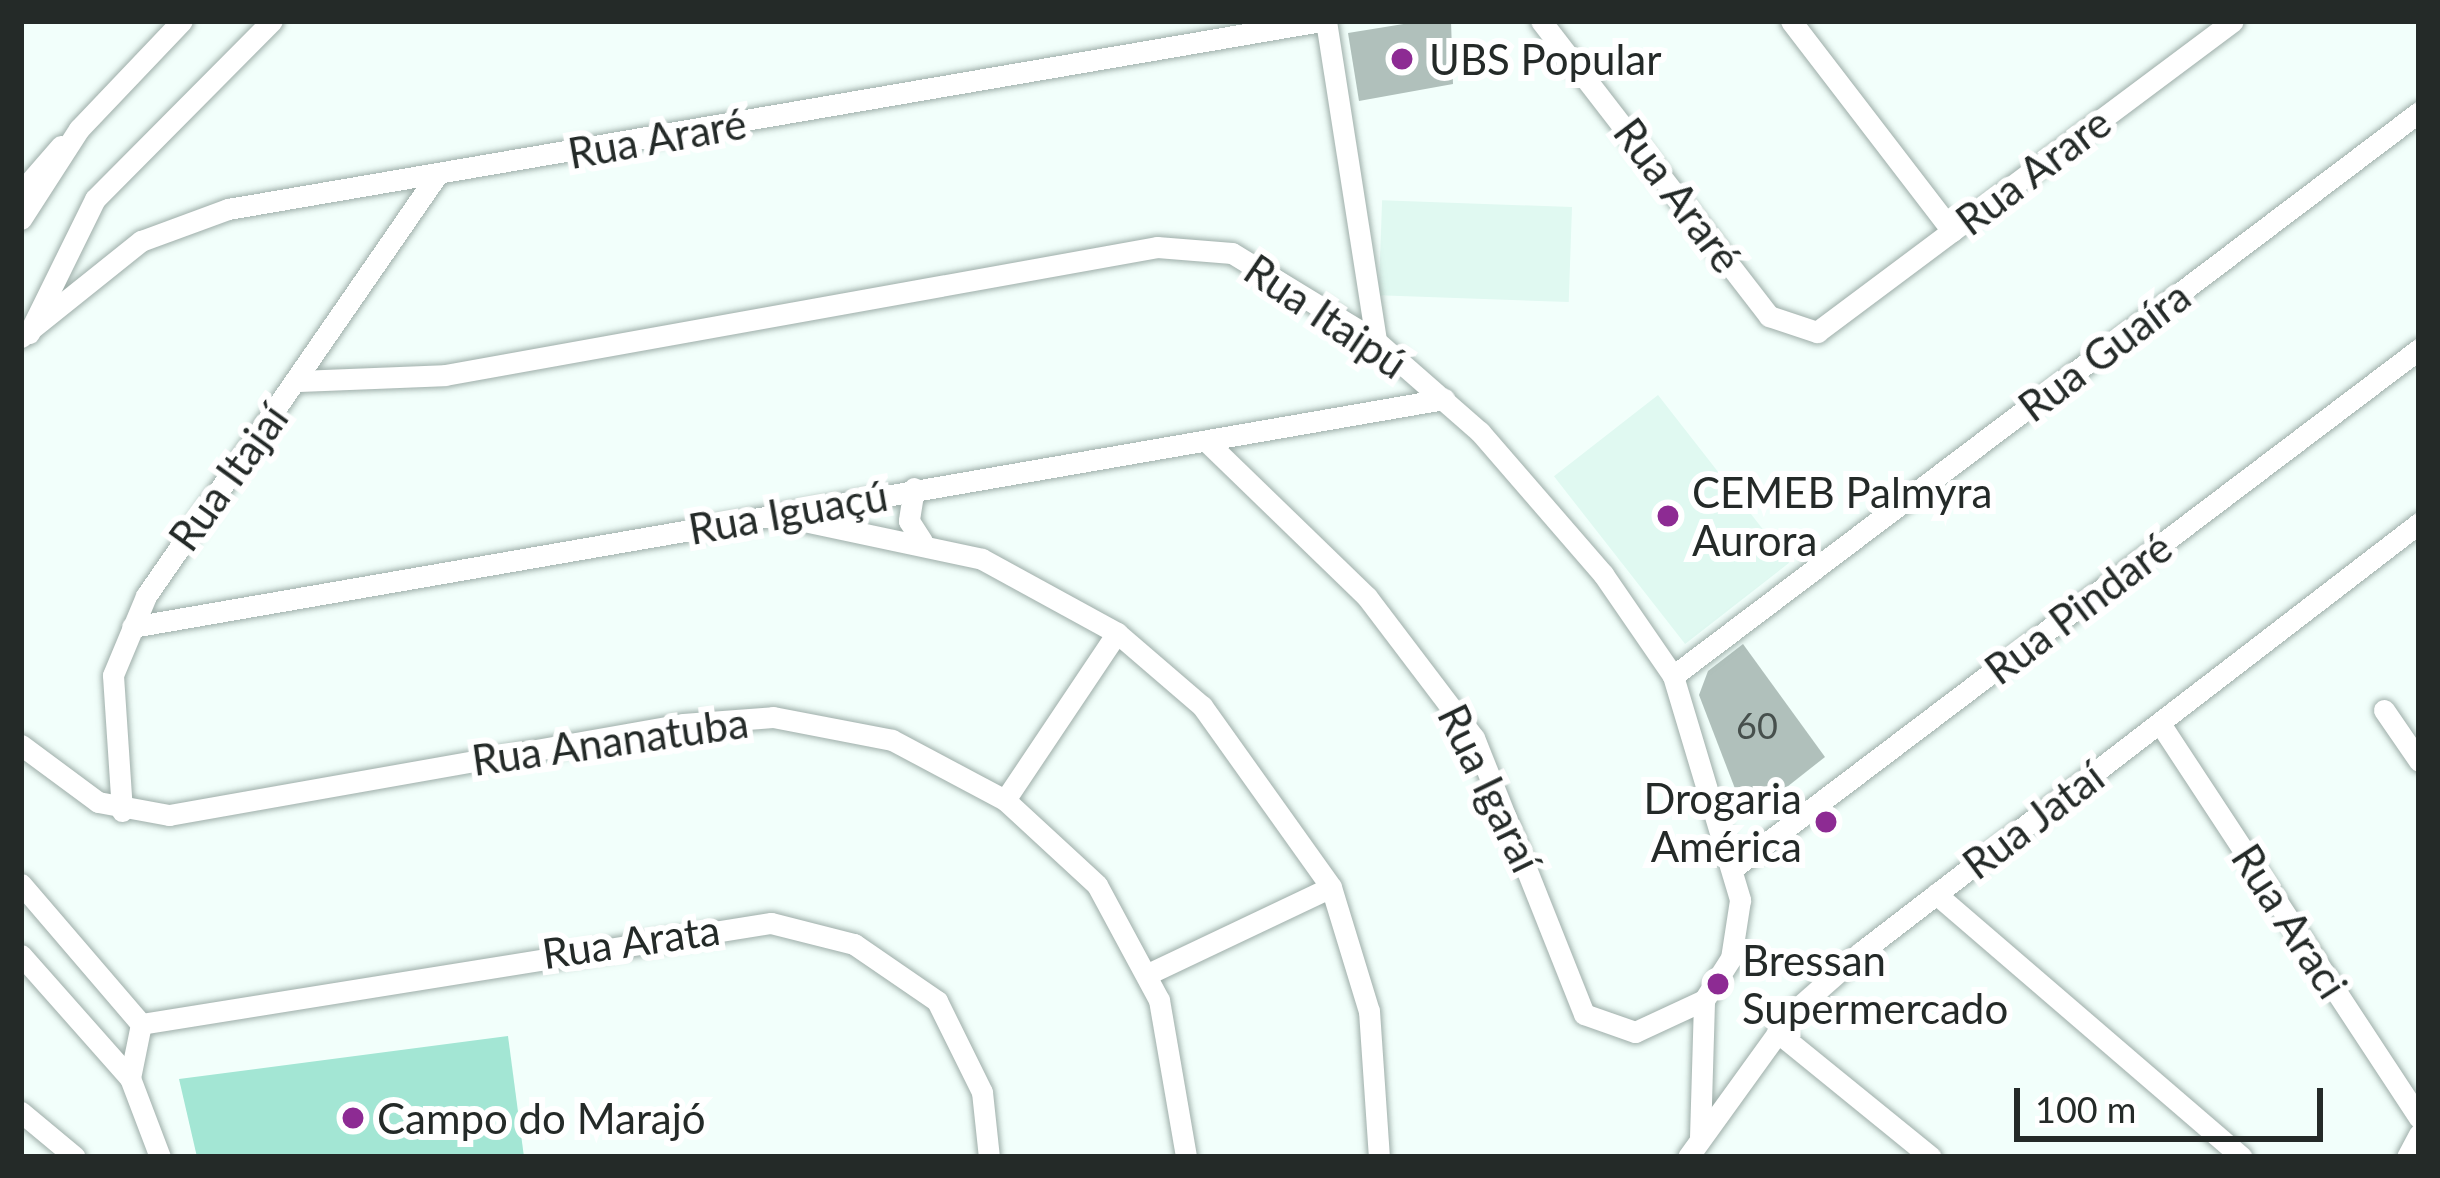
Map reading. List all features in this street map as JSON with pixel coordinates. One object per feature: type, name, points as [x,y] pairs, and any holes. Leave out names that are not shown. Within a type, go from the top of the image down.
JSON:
[{"type":"street","points":[[21,192],[182,21]]},
{"type":"street","points":[[25,335],[95,199],[272,21]]},
{"type":"street","points":[[1324,21],[1376,341]]},
{"type":"street","name":"Rua Araré","points":[[25,335],[174,224],[1324,21]]},
{"type":"street","name":"Rua Araré","points":[[1541,21],[1769,316],[1799,331],[1835,325]]},
{"type":"street","points":[[1791,21],[1952,231]]},
{"type":"street","name":"Rua Arare","points":[[1835,325],[1952,231],[2233,21]]},
{"type":"street","name":"Rua Guaíra","points":[[1672,676],[2419,112]]},
{"type":"street","points":[[21,219],[79,129]]},
{"type":"street","name":"Rua Itajaí","points":[[122,811],[110,704],[132,627],[437,175]]},
{"type":"street","name":"Rua Itaipú","points":[[297,381],[445,375],[1177,247],[1247,260],[1376,341],[1444,399],[1560,521],[1672,676],[1736,866],[1739,930],[1704,1000],[1694,1149]]},
{"type":"street","name":"Rua Pindaré","points":[[1736,866],[2419,349]]},
{"type":"street","name":"Rua Iguaçú","points":[[132,627],[1444,399]]},
{"type":"street","name":"Rua Igaraí","points":[[1206,441],[1366,597],[1474,738],[1584,1014],[1635,1032],[1704,1000]]},
{"type":"street","points":[[914,488],[909,520],[922,541]]},
{"type":"street","points":[[773,515],[922,541],[1040,586],[1117,633],[1202,706],[1331,887],[1370,1011],[1379,1157]]},
{"type":"street","name":"Rua Jataí","points":[[1694,1149],[1777,1032],[1936,894],[2419,524]]},
{"type":"street","points":[[1005,800],[1117,633]]},
{"type":"street","points":[[2384,710],[2419,761]]},
{"type":"street","name":"Rua Ananatuba","points":[[122,811],[196,812],[773,717],[892,740],[1005,800],[1097,885],[1150,973],[1188,1116],[1186,1157]]},
{"type":"street","name":"Rua Araci","points":[[2162,725],[2419,1118]]},
{"type":"street","points":[[21,745],[122,811]]},
{"type":"street","points":[[21,884],[141,1024],[130,1078]]},
{"type":"street","points":[[1150,973],[1331,887]]},
{"type":"street","points":[[1936,894],[2242,1157]]},
{"type":"street","name":"Rua Arata","points":[[141,1024],[772,922],[854,944],[937,1001],[982,1092],[988,1157]]},
{"type":"street","points":[[21,956],[130,1078],[160,1157]]},
{"type":"street","points":[[1777,1032],[1931,1157]]},
{"type":"street","points":[[21,1112],[75,1157]]},
{"type":"street","points":[[21,1127],[48,1135]]},
{"type":"street","points":[[2408,1157],[2419,1134]]},
{"type":"shaded area","points":[[1382,200],[1572,207],[1569,302],[1379,295]]},
{"type":"shaded area","name":"CEMEB Palmyra Aurora","points":[[1658,395],[1789,563],[1685,644],[1554,476]]},
{"type":"green space","name":"Campo do Marajó","points":[[508,1036],[524,1157],[197,1157],[179,1079]]},
{"type":"building","name":"UBS Popular","points":[[1451,21],[1453,84],[1359,101],[1348,33]]},
{"type":"building","points":[[1743,644],[1825,757],[1759,809],[1739,799],[1699,695],[1708,671]]},
{"type":"place","name":"UBS Popular","points":[[1402,59]]},
{"type":"place","name":"CEMEB Palmyra Aurora","points":[[1668,516]]},
{"type":"place","name":"Drogaria América","points":[[1826,822]]},
{"type":"place","name":"Bressan Supermercado","points":[[1718,984]]},
{"type":"place","name":"Campo do Marajó","points":[[353,1118]]}]
